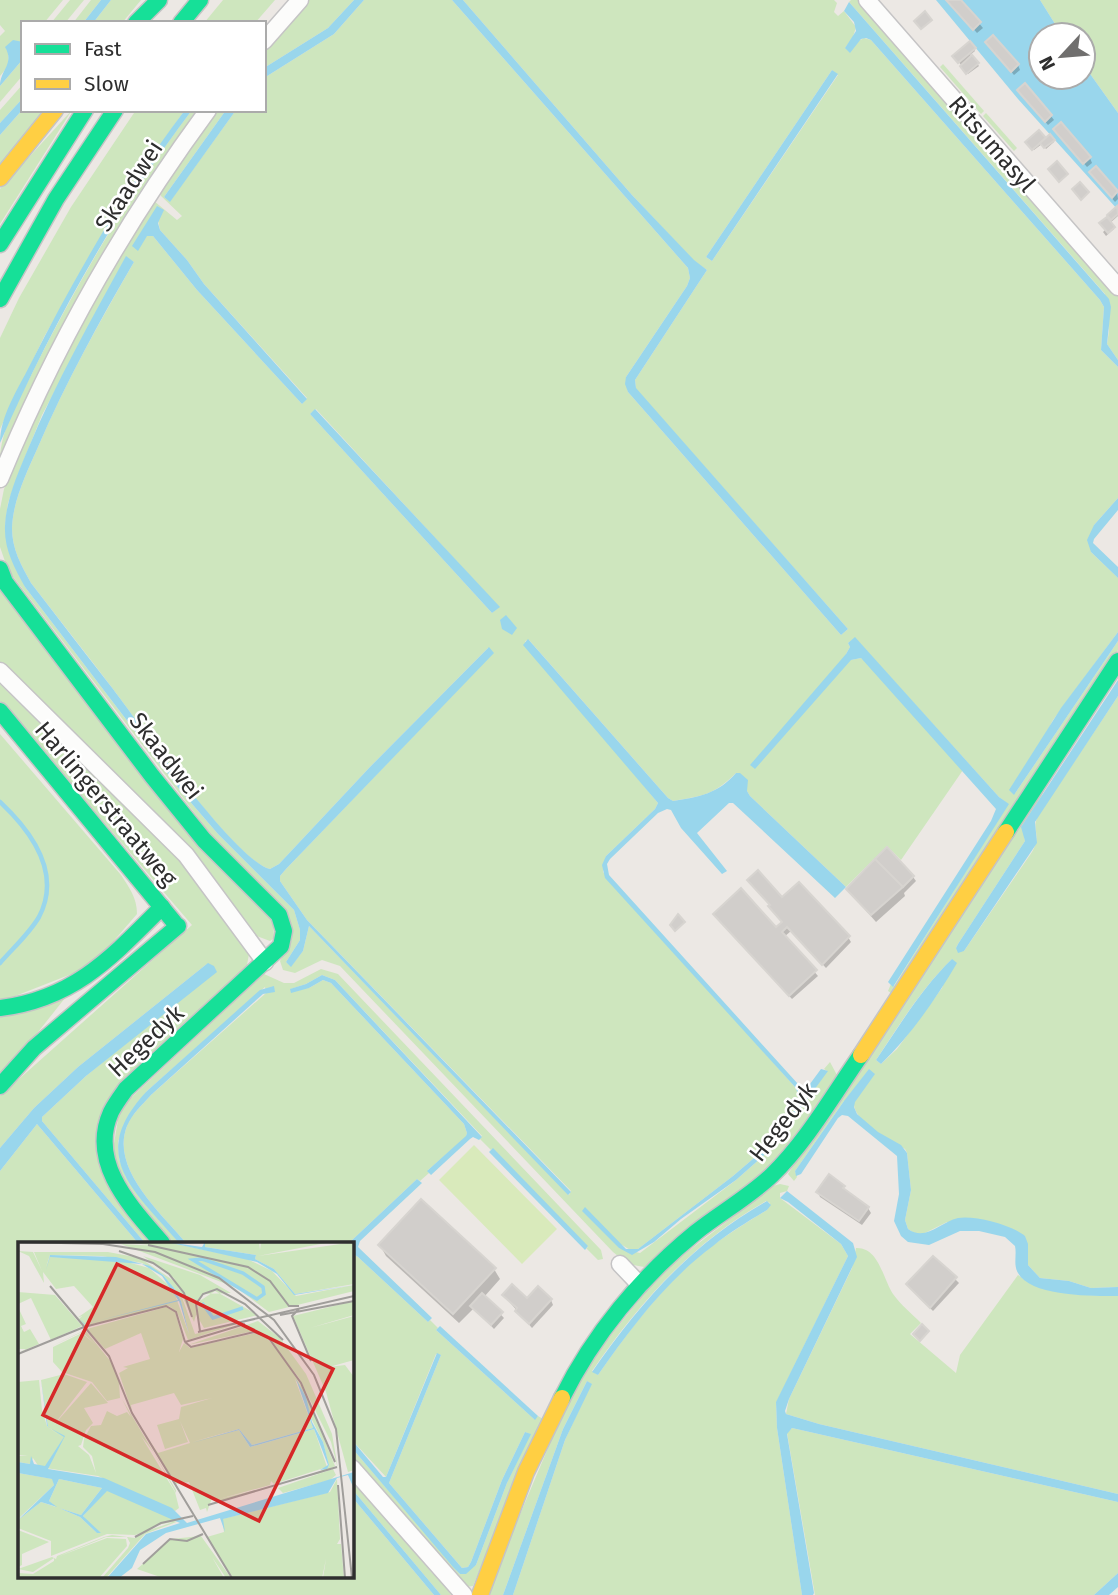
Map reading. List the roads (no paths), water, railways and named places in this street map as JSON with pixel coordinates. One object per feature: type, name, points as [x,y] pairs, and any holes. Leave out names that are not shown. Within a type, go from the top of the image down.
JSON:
[{"type":"main road","points":[[137,21],[159,0]]},
{"type":"main road","points":[[151,21],[168,0]]},
{"type":"main road","points":[[183,21],[200,0]]},
{"type":"main road","points":[[0,178],[53,112]]},
{"type":"main road","points":[[0,244],[84,112]]},
{"type":"main road","points":[[0,299],[56,200],[114,112]]},
{"type":"main road","points":[[0,311],[15,270]]},
{"type":"main road","name":"Skaadwei","points":[[0,569],[5,582],[160,787],[204,840],[279,915],[284,924],[284,939],[281,946],[265,962]]},
{"type":"main road","name":"Hegedyk","points":[[480,1595],[526,1474],[573,1373],[600,1334],[640,1285],[693,1236],[761,1184],[791,1154],[894,1007],[1052,757],[1118,661]]},
{"type":"main road","name":"Harlingerstraatweg","points":[[0,710],[178,926],[34,1048],[0,1086]]},
{"type":"main road","points":[[0,1008],[40,1002],[88,976],[110,959],[162,906]]},
{"type":"main road","name":"Hegedyk","points":[[161,1242],[111,1179],[105,1163],[104,1147],[108,1117],[126,1089],[265,962]]},
{"type":"street","points":[[266,39],[300,0]]},
{"type":"street","name":"Ritsumasyl","points":[[867,0],[1118,287]]},
{"type":"street","name":"Skaadwei","points":[[0,479],[51,364],[98,277],[147,196],[207,112]]},
{"type":"street","points":[[0,671],[186,855],[265,962]]},
{"type":"street","points":[[620,1264],[640,1285]]},
{"type":"street","points":[[354,1470],[464,1595]]},
{"type":"water","points":[[101,0],[111,0],[95,21],[85,21]]},
{"type":"water","points":[[354,0],[364,0],[334,34],[266,77],[266,67],[328,28]]},
{"type":"water","points":[[452,0],[463,0],[632,195],[694,260],[707,270],[635,380],[636,388],[848,629],[841,635],[628,392],[626,377],[687,286],[690,278],[688,268]]},
{"type":"water","points":[[936,0],[1040,0],[1053,21],[1027,21],[1027,91],[1097,91],[1097,84],[1118,113],[1118,210],[1018,99]]},
{"type":"water","points":[[849,2],[1109,299],[1111,307],[1107,344],[1118,360],[1118,367],[1101,350],[1104,307],[1100,300],[871,40],[861,39],[850,53],[845,48],[856,31],[854,22],[844,11]]},
{"type":"water","points":[[13,40],[21,42],[21,61],[0,86],[8,63],[5,47]]},
{"type":"water","points":[[832,70],[838,74],[712,261],[706,257]]},
{"type":"water","points":[[21,100],[21,111],[0,135],[0,123]]},
{"type":"water","points":[[184,112],[191,112],[137,189],[86,271],[41,356],[0,443],[10,403],[65,299],[121,202]]},
{"type":"water","points":[[225,112],[235,112],[170,202],[164,197]]},
{"type":"water","points":[[157,206],[164,210],[158,223],[160,230],[204,284],[307,399],[302,404],[197,290],[153,236],[147,236],[138,251],[132,246]]},
{"type":"water","points":[[126,256],[134,262],[71,376],[21,486],[12,528],[15,550],[21,563],[31,583],[188,789],[235,843],[255,861],[270,869],[279,864],[489,647],[494,653],[286,869],[280,876],[280,881],[307,920],[571,1192],[568,1195],[309,926],[303,951],[291,967],[286,962],[300,940],[294,910],[218,834],[180,790],[25,587],[14,565],[6,542],[5,526],[17,477],[62,375]]},
{"type":"water","points":[[315,409],[500,607],[492,613],[310,414]]},
{"type":"water","points":[[1118,498],[1118,510],[1093,543],[1118,567],[1118,578],[1091,552],[1087,540],[1094,525]]},
{"type":"water","points":[[506,615],[517,628],[512,635],[502,629],[500,620]]},
{"type":"water","points":[[1118,632],[1118,641],[1014,795],[1009,790],[1061,708]]},
{"type":"water","points":[[855,637],[999,797],[1009,804],[893,987],[888,982],[991,821],[996,809],[861,658],[851,660],[755,769],[750,765],[846,654],[850,647],[848,643]]},
{"type":"water","points":[[528,639],[668,798],[673,801],[707,793],[740,773],[748,780],[747,791],[750,796],[846,887],[835,898],[733,803],[729,803],[697,833],[727,871],[722,874],[681,828],[671,810],[667,809],[658,813],[607,864],[609,875],[798,1084],[807,1088],[821,1069],[828,1071],[770,1150],[736,1180],[654,1242],[632,1255],[619,1248],[582,1211],[585,1207],[626,1249],[638,1249],[767,1147],[796,1108],[800,1098],[795,1087],[605,878],[602,865],[606,856],[658,803],[523,645]]},
{"type":"water","points":[[1118,680],[1118,696],[1035,822],[1037,843],[964,951],[958,953],[958,944],[1025,841],[1021,827]]},
{"type":"water","points":[[952,959],[957,963],[932,1003],[903,1041],[881,1064],[876,1060],[902,1021]]},
{"type":"water","points":[[208,963],[214,966],[217,972],[86,1076],[42,1117],[42,1121],[144,1242],[137,1242],[37,1124],[0,1171],[0,1148],[34,1108],[78,1067]]},
{"type":"water","points":[[322,975],[335,980],[482,1137],[479,1140],[473,1137],[470,1139],[431,1175],[427,1171],[466,1136],[464,1124],[331,983],[323,980],[309,988],[291,993],[290,989]]},
{"type":"water","points":[[274,986],[275,992],[263,994],[151,1095],[127,1126],[124,1142],[132,1174],[152,1204],[185,1242],[178,1242],[146,1206],[123,1172],[118,1154],[120,1135],[129,1114],[147,1091],[260,990]]},
{"type":"water","points":[[869,1069],[875,1074],[854,1107],[857,1114],[878,1132],[901,1145],[907,1153],[911,1190],[905,1220],[908,1229],[927,1232],[951,1220],[965,1217],[1003,1225],[1025,1236],[1028,1244],[1028,1265],[1040,1278],[1069,1281],[1091,1288],[1118,1287],[1118,1296],[1064,1294],[1036,1287],[1018,1273],[1015,1246],[1005,1237],[979,1231],[960,1231],[929,1245],[908,1242],[901,1236],[894,1221],[899,1194],[897,1156],[848,1116],[842,1115],[838,1118],[801,1174],[796,1176],[795,1171]]},
{"type":"water","points":[[493,1148],[588,1246],[585,1250],[489,1152]]},
{"type":"water","points":[[417,1179],[422,1183],[360,1241],[358,1247],[432,1318],[428,1322],[354,1254],[354,1242],[350,1242]]},
{"type":"water","points":[[787,1191],[853,1243],[857,1257],[789,1399],[786,1414],[1118,1494],[1118,1502],[792,1428],[787,1434],[814,1593],[802,1595],[777,1428],[776,1402],[848,1256],[841,1244],[780,1198]]},
{"type":"water","points":[[767,1201],[771,1205],[767,1210],[719,1241],[680,1274],[636,1323],[598,1375],[592,1372],[629,1322],[670,1276],[715,1235]]},
{"type":"water","points":[[440,1326],[538,1416],[535,1420],[436,1330]]},
{"type":"water","points":[[437,1353],[441,1355],[389,1483],[462,1568],[468,1567],[502,1480],[525,1432],[531,1434],[507,1483],[476,1565],[466,1574],[460,1574],[453,1567],[354,1450],[354,1442],[383,1477],[386,1477]]},
{"type":"water","points":[[587,1381],[592,1384],[565,1440],[513,1595],[503,1595],[563,1429]]},
{"type":"water","points":[[354,1491],[441,1595],[434,1595],[354,1499]]},
{"type":"water","points":[[1118,1573],[1118,1587],[1109,1595],[1094,1595]]},
{"type":"waterway","points":[[0,802],[23,826],[40,854],[47,885],[39,917],[0,963]]}]
